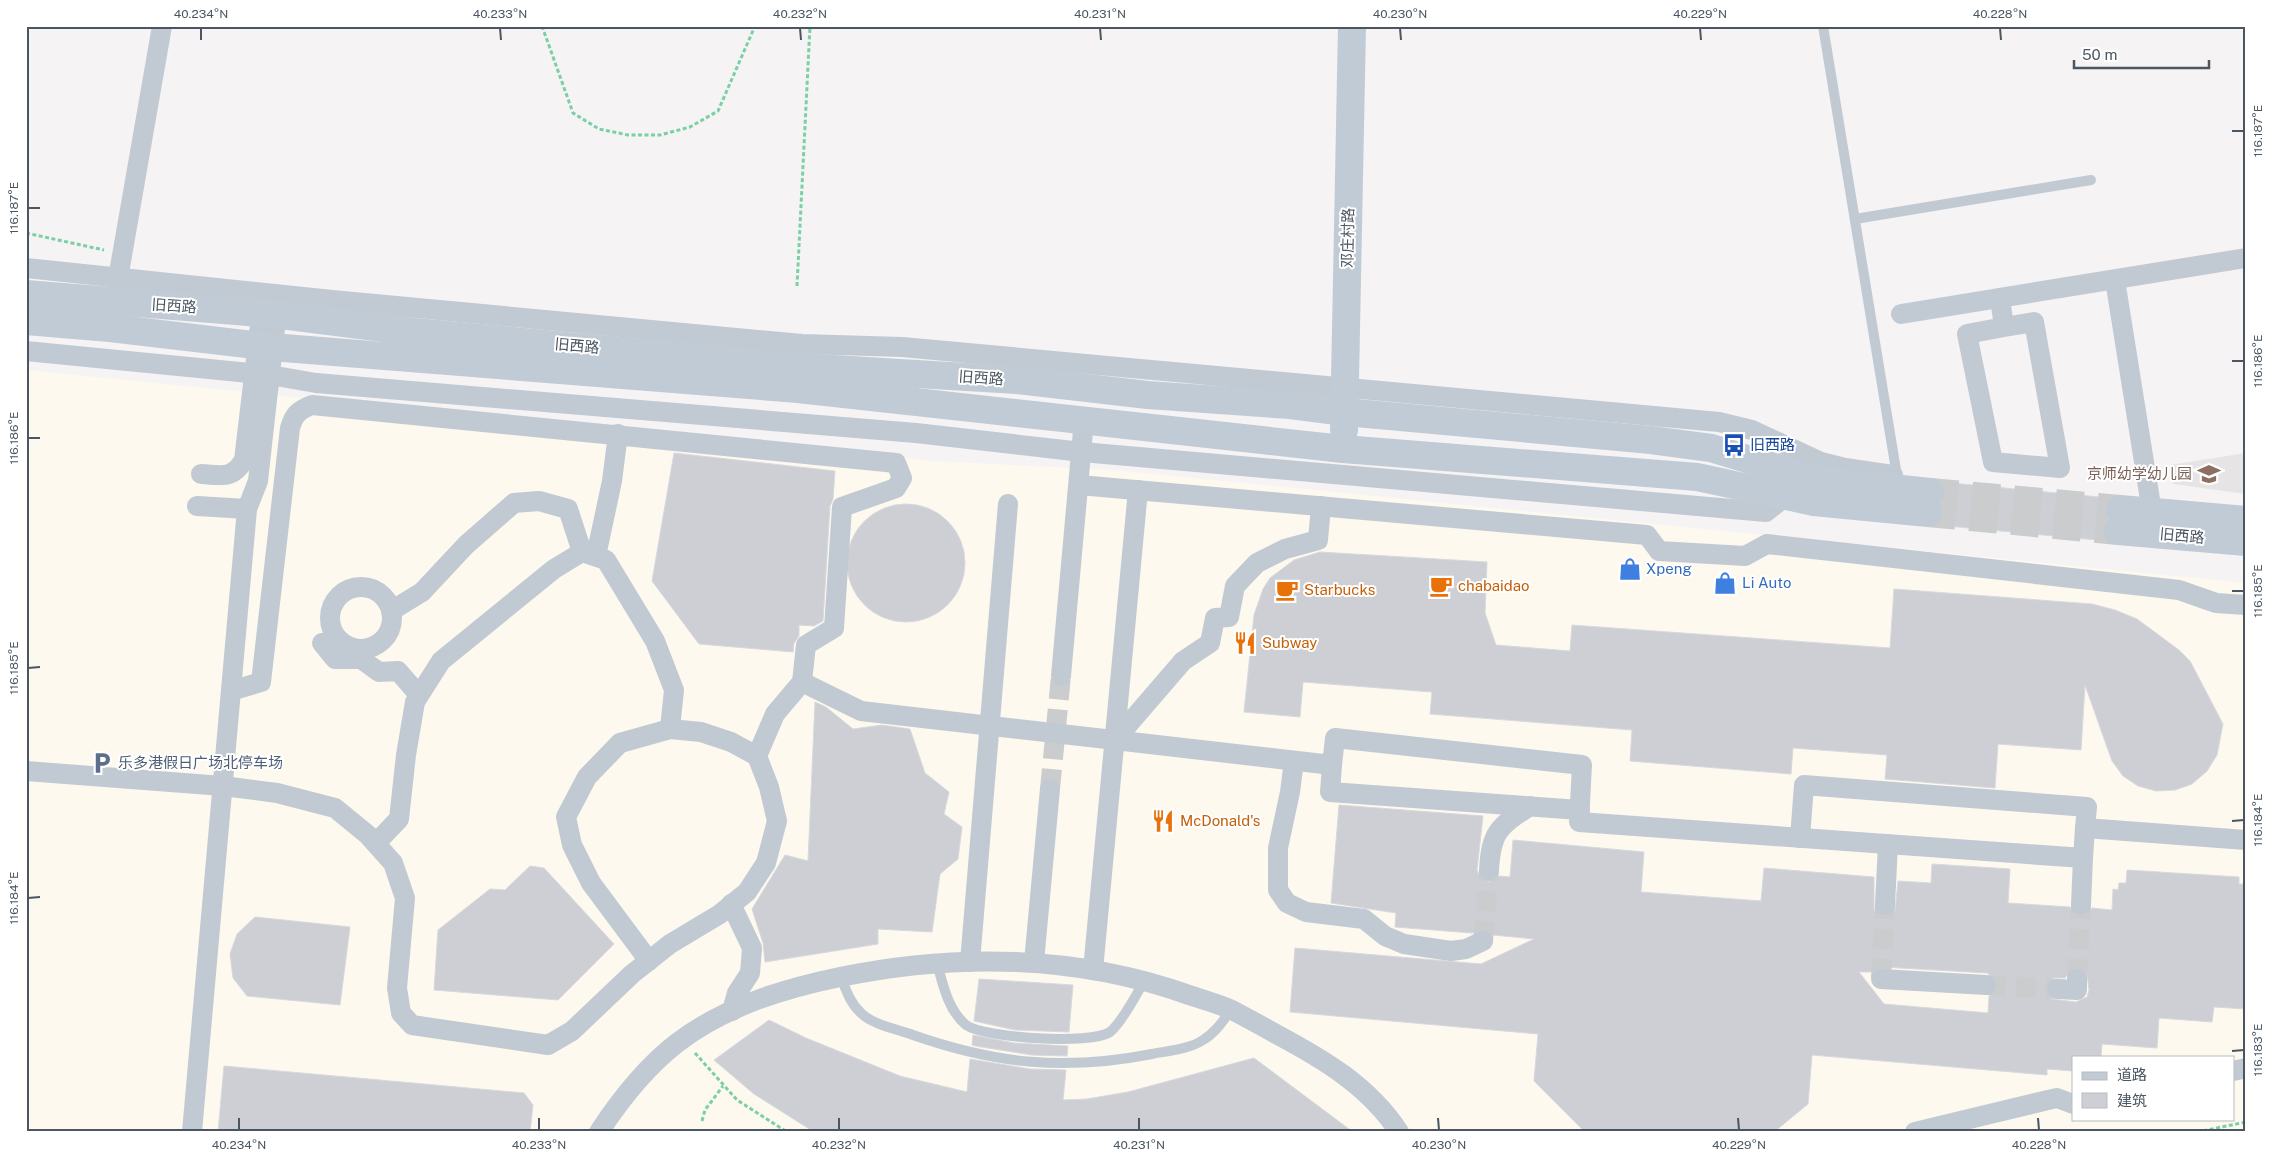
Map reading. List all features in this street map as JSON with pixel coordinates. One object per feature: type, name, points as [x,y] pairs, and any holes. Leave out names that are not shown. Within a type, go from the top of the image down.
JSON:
[{"type":"main road","name":"邓庄村路","points":[[1343,449],[1352,26]]},
{"type":"main road","name":"旧西路","points":[[26,294],[116,292],[271,304],[415,332],[800,367],[1017,380],[1148,394],[1290,405],[1345,399],[1692,445],[1753,460],[1817,480],[1897,482],[1929,503],[1814,502],[1698,477],[1343,449],[798,389],[266,346],[116,292],[26,321]]},
{"type":"main road","name":"旧西路","points":[[2246,520],[2152,512],[2119,520],[2246,542]]},
{"type":"street","points":[[26,268],[116,292],[162,26]]},
{"type":"street","points":[[1900,314],[2246,258]]},
{"type":"street","points":[[2115,280],[2152,512]]},
{"type":"street","points":[[2000,298],[2004,327]]},
{"type":"street","points":[[192,1132],[247,508],[258,481],[263,374],[271,304]]},
{"type":"street","points":[[2034,322],[2060,468],[1993,462],[1967,334],[2004,327],[2034,322]]},
{"type":"street","points":[[26,351],[263,374],[316,383],[916,433],[1082,452],[1766,512],[1786,496]]},
{"type":"street","points":[[201,474],[228,475],[238,471],[244,460],[263,374]]},
{"type":"street","points":[[231,691],[262,682],[290,428],[293,418],[299,409],[312,405],[365,409],[896,463],[902,478],[896,488],[842,507],[834,628],[806,645],[802,682],[775,714],[757,756]]},
{"type":"street","points":[[1061,676],[1084,420]]},
{"type":"street","points":[[589,554],[612,481],[618,434]]},
{"type":"street","points":[[1079,485],[1647,535],[1659,551],[1745,556],[1767,544],[1787,546],[2179,590],[2216,602],[2246,605]]},
{"type":"street","points":[[1093,970],[1138,490]]},
{"type":"street","points":[[391,611],[422,592],[466,544],[514,503],[539,501],[568,509],[589,554]]},
{"type":"street","points":[[970,962],[1008,504]]},
{"type":"street","points":[[197,506],[247,508]]},
{"type":"street","points":[[1114,741],[1183,661],[1210,643],[1215,618],[1229,617],[1235,586],[1256,563],[1285,549],[1318,540],[1321,506]]},
{"type":"street","points":[[376,843],[399,819],[406,755],[415,702],[441,661],[554,569],[589,554],[606,560],[655,641],[674,690],[670,729]]},
{"type":"street","points":[[322,643],[335,659],[350,652],[371,647],[381,642],[388,634],[391,624],[391,611],[384,596],[367,587],[348,590],[340,596],[331,613],[331,623],[335,633],[350,652],[379,672],[398,671],[419,695]]},
{"type":"street","points":[[802,682],[861,712],[1332,765]]},
{"type":"street","points":[[26,770],[223,786],[277,793],[334,808],[376,843],[394,862],[406,898],[397,988],[400,1013],[412,1025],[548,1045],[572,1031],[649,960],[670,944],[720,914],[747,892],[766,863],[777,821],[769,787],[757,756],[731,742],[702,732],[670,729],[620,743],[587,777],[566,817],[572,846],[591,883],[649,960]]},
{"type":"street","points":[[1580,810],[1330,792],[1335,738],[1582,765],[1580,810],[1579,822],[2083,858]]},
{"type":"street","points":[[1294,761],[1278,848],[1278,890],[1287,903],[1306,912],[1364,919],[1385,936],[1404,944],[1451,951],[1466,949],[1483,941]]},
{"type":"street","points":[[1800,838],[1804,784],[2087,807],[2081,906]]},
{"type":"street","points":[[1034,962],[1050,790]]},
{"type":"street","points":[[1489,870],[1490,850],[1497,831],[1510,819],[1530,806]]},
{"type":"street","points":[[2085,828],[2246,840]]},
{"type":"street","points":[[1885,905],[1888,844]]},
{"type":"street","points":[[732,904],[752,948],[750,973],[737,993],[732,1011]]},
{"type":"street","points":[[599,1132],[614,1109],[637,1081],[676,1044],[752,1001],[799,986],[873,970],[937,963],[1034,962],[1093,970],[1144,981],[1171,988],[1231,1010],[1327,1063],[1363,1088],[1399,1132]]},
{"type":"street","points":[[1881,979],[1986,985]]},
{"type":"street","points":[[2058,988],[2076,990],[2077,979]]},
{"type":"street","points":[[1915,1132],[2057,1098],[2072,1104]]},
{"type":"lane","points":[[1823,26],[1897,482]]},
{"type":"lane","points":[[1855,220],[2092,180]]},
{"type":"lane","points":[[937,963],[953,1011],[968,1026],[989,1033],[1029,1037],[1088,1039],[1109,1032],[1135,998],[1144,981]]},
{"type":"lane","points":[[841,976],[851,1003],[862,1015],[881,1024],[968,1053],[1028,1062],[1058,1064],[1096,1062],[1169,1050],[1202,1041],[1219,1028],[1231,1010]]},
{"type":"path","points":[[249,26],[266,26]]},
{"type":"path","points":[[542,26],[573,113],[599,129],[628,135],[660,135],[690,128],[718,111],[755,26]]},
{"type":"path","points":[[797,286],[810,26]]},
{"type":"path","points":[[26,233],[105,251],[116,292]]},
{"type":"path","points":[[685,1038],[736,1100],[787,1132]]},
{"type":"path","points":[[702,1121],[705,1110],[724,1086]]},
{"type":"path","points":[[2197,1132],[2246,1122]]},
{"type":"shaded area","points":[[26,370],[933,461],[1114,470],[2246,583],[2246,1132],[26,1132]]},
{"type":"shaded area","name":"京师幼学幼儿园","points":[[2246,453],[2246,494],[2173,484],[2170,465]]},
{"type":"building","points":[[674,453],[835,471],[833,499],[830,506],[823,621],[814,626],[799,625],[799,636],[794,643],[793,652],[699,644],[652,581]]},
{"type":"building","points":[[1941,482],[2110,498],[2104,508],[2109,519],[2102,530],[2107,541],[1937,525],[1943,515],[1940,504],[1946,493]]},
{"type":"building","points":[[906,504],[917,505],[939,514],[955,530],[964,552],[964,574],[955,596],[939,612],[917,621],[906,622],[895,621],[873,612],[857,596],[848,574],[847,563],[848,552],[857,530],[873,514],[895,505]]},
{"type":"building","points":[[1320,552],[1487,562],[1485,613],[1496,645],[1570,651],[1572,625],[1890,648],[1894,589],[2092,604],[2115,610],[2137,619],[2179,650],[2190,661],[2223,724],[2217,755],[2207,771],[2192,784],[2175,790],[2156,791],[2138,786],[2123,776],[2112,761],[2085,685],[2081,750],[1998,744],[1995,788],[1885,779],[1887,755],[1793,748],[1791,774],[1630,761],[1632,730],[1430,714],[1432,692],[1303,682],[1300,717],[1244,712],[1254,615],[1263,589],[1270,578],[1294,560]]},
{"type":"building","points":[[815,702],[826,707],[853,729],[882,725],[910,729],[925,773],[949,792],[944,814],[962,827],[958,859],[940,874],[932,932],[878,929],[878,944],[765,962],[763,943],[752,909],[785,855],[808,861]]},
{"type":"building","points":[[1339,805],[1483,816],[1477,870],[1479,875],[1488,882],[1499,876],[1510,877],[1513,840],[1644,852],[1641,892],[1761,901],[1764,868],[1874,877],[1874,910],[1884,917],[1891,915],[1895,911],[1898,881],[1931,883],[1932,864],[2010,869],[2008,903],[2070,907],[2074,915],[2081,917],[2087,915],[2092,908],[2112,910],[2113,889],[2118,890],[2119,883],[2126,883],[2127,870],[2239,877],[2239,884],[2246,884],[2246,1009],[2214,1007],[2212,1022],[2159,1018],[2157,1048],[2102,1044],[2101,1056],[2072,1056],[2072,1071],[2047,1069],[2047,1075],[1812,1055],[1808,1104],[1774,1132],[1585,1132],[1534,1081],[1538,1034],[1290,1012],[1295,948],[1481,964],[1534,939],[1493,935],[1484,929],[1472,933],[1395,927],[1396,913],[1331,903]],"holes":[[[1882,967],[1987,973],[1996,979],[1998,986],[1996,992],[1989,996],[1988,1013],[1884,1004],[1859,972],[1871,972]],[[2077,967],[2087,974],[2089,990],[2087,997],[2076,1002],[2051,999],[2046,989],[2048,982],[2053,978],[2065,978],[2071,969]]]},
{"type":"building","points":[[530,866],[544,868],[614,944],[558,1000],[434,990],[438,930],[490,889],[505,890]]},
{"type":"building","points":[[255,917],[350,927],[340,1005],[247,996],[233,978],[230,954],[237,934]]},
{"type":"building","points":[[979,979],[1073,985],[1069,1032],[1015,1030],[974,1021]]},
{"type":"building","points":[[769,1020],[806,1038],[900,1076],[967,1092],[970,1059],[1030,1069],[1066,1070],[1063,1100],[1087,1099],[1128,1092],[1254,1058],[1353,1132],[814,1132],[754,1094],[714,1060]]},
{"type":"building","points":[[973,1035],[1014,1043],[1068,1046],[1067,1056],[1032,1055],[975,1046],[972,1045]]},
{"type":"building","points":[[224,1066],[524,1093],[533,1105],[530,1132],[218,1132]]},
{"type":"tunnel","points":[[1930,492],[2120,509]]},
{"type":"tunnel","points":[[1928,513],[2118,531]]},
{"type":"tunnel","points":[[1050,789],[1061,676]]},
{"type":"tunnel","points":[[1483,941],[1489,870]]},
{"type":"tunnel","points":[[1881,979],[1885,905]]},
{"type":"tunnel","points":[[2077,979],[2081,905]]},
{"type":"tunnel","points":[[1986,985],[2058,989]]},
{"type":"place","name":"旧西路","points":[[1734,445]]},
{"type":"place","name":"京师幼学幼儿园","points":[[2209,474]]},
{"type":"place","name":"Xpeng","points":[[1630,569]]},
{"type":"place","name":"Li Auto","points":[[1725,583]]},
{"type":"place","name":"chabaidao","points":[[1441,586]]},
{"type":"place","name":"Starbucks","points":[[1287,590]]},
{"type":"place","name":"Subway","points":[[1245,643]]},
{"type":"place","name":"乐多港假日广场北停车场","points":[[102,763]]},
{"type":"place","name":"McDonald's","points":[[1163,821]]}]
